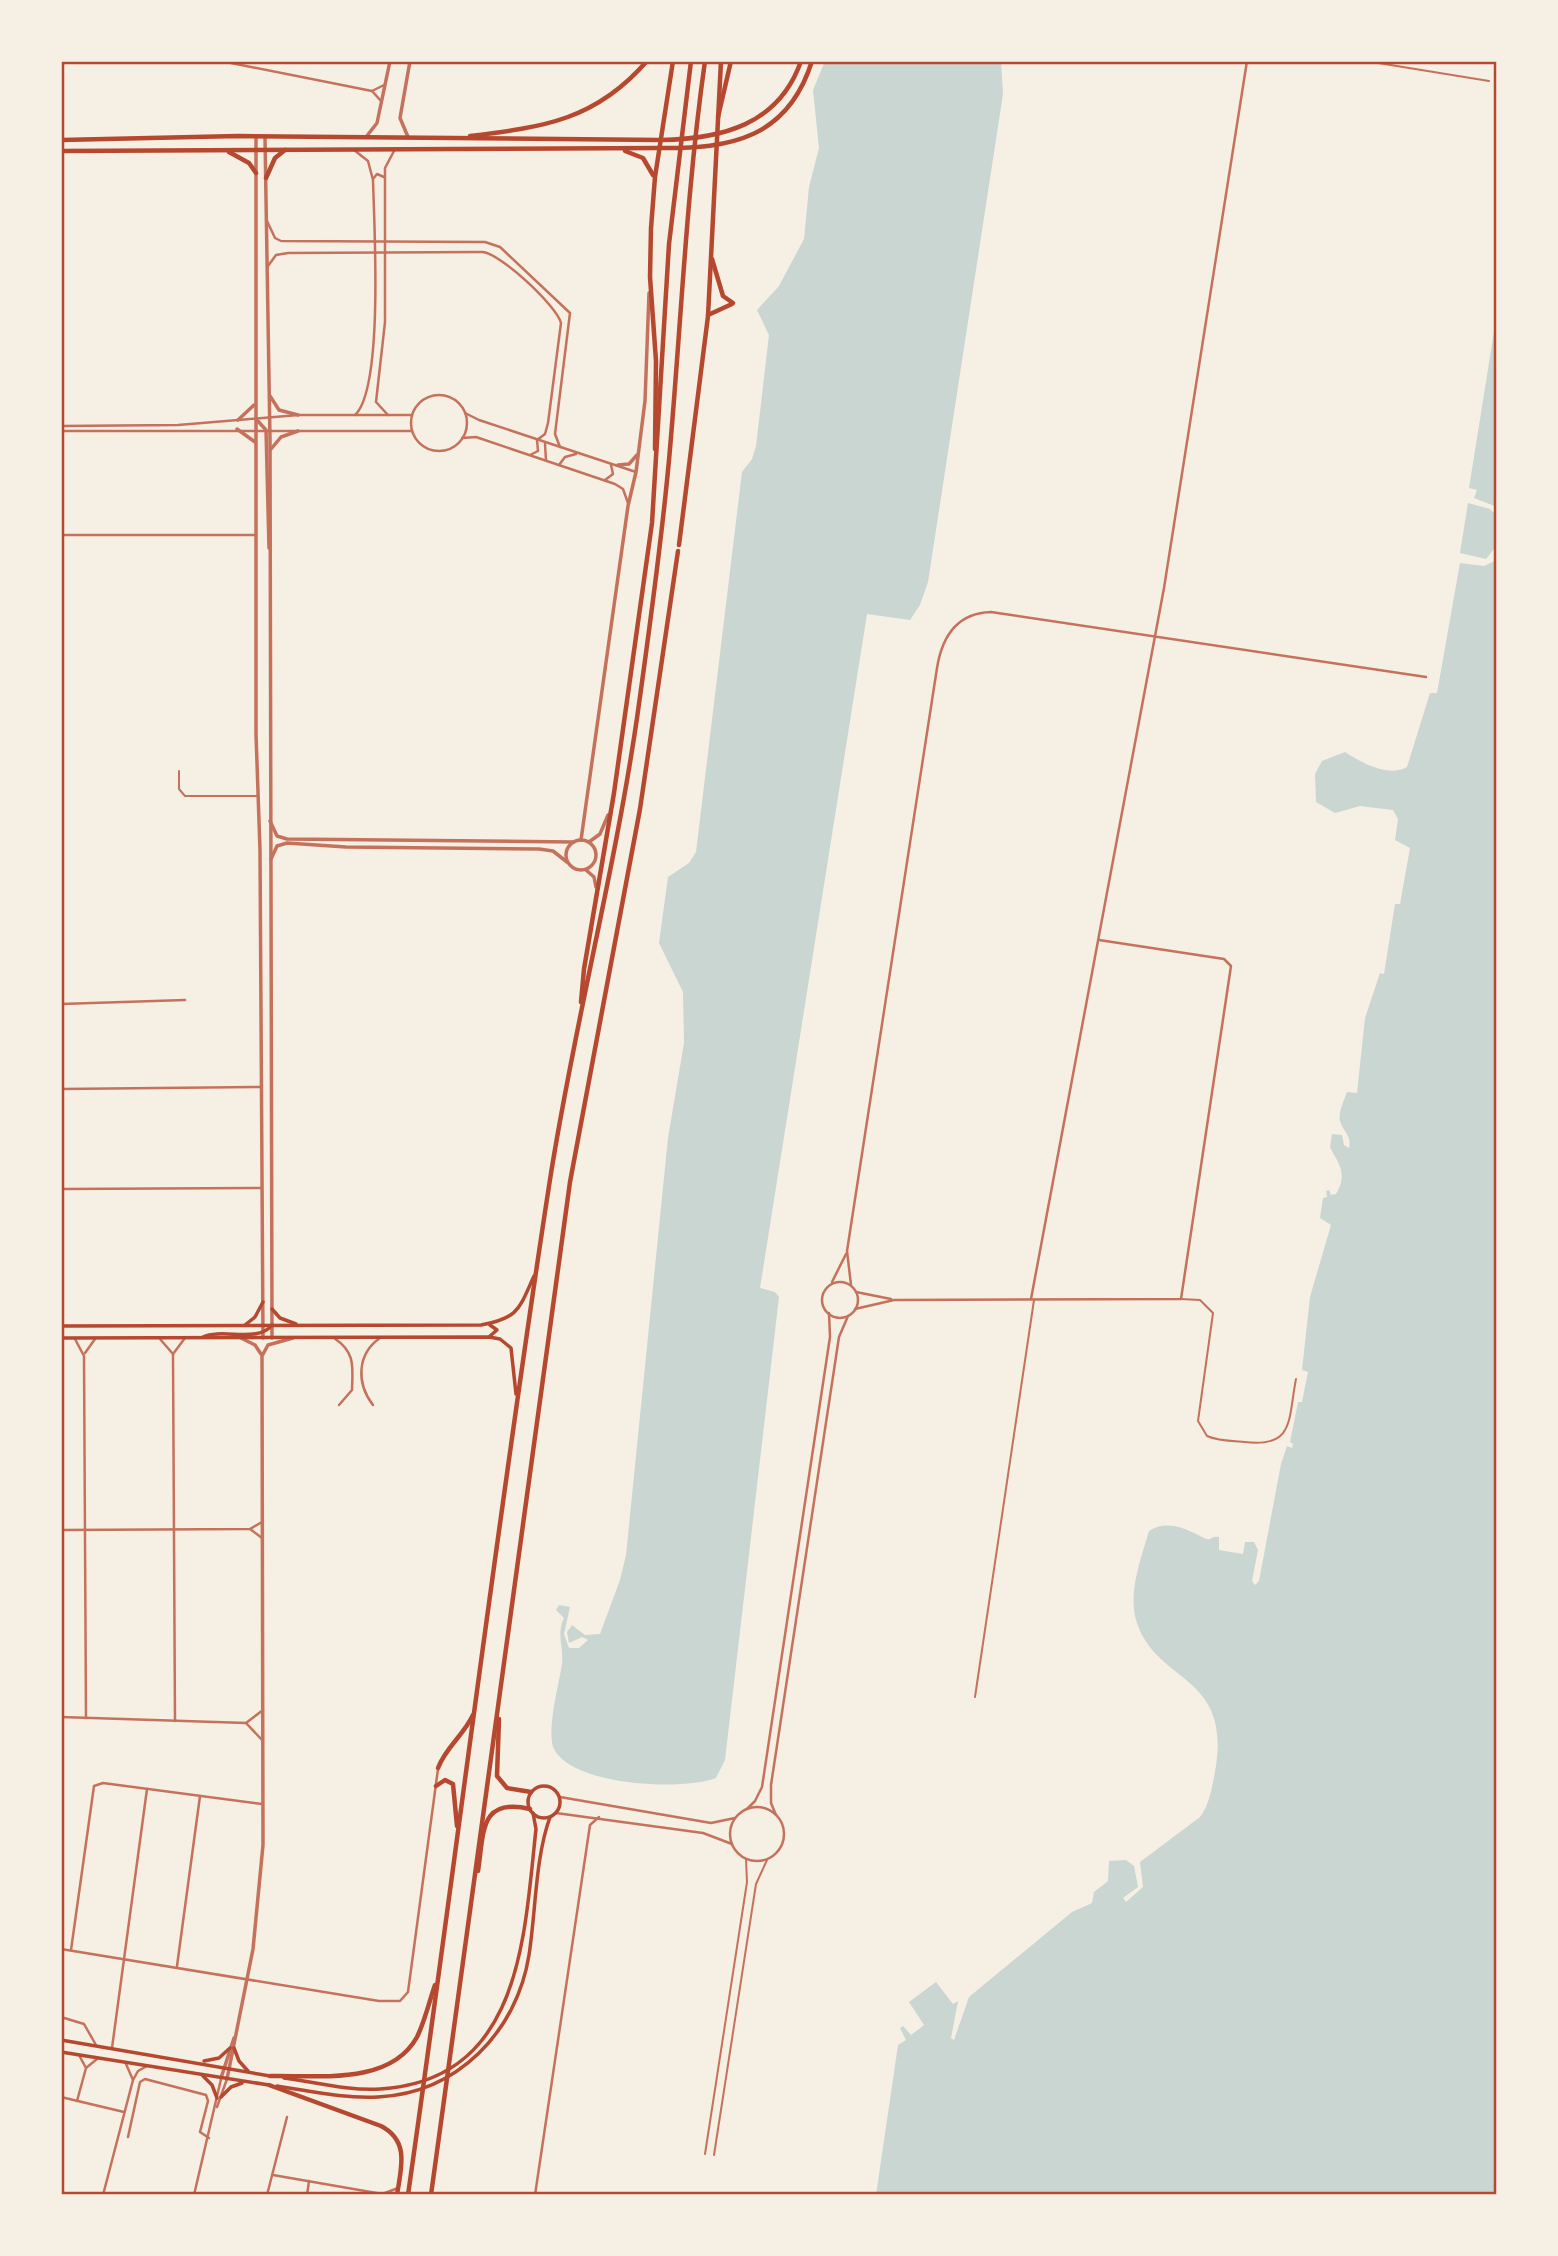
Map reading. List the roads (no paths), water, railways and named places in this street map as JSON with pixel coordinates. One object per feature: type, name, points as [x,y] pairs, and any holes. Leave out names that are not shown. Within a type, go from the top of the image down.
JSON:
[{"type":"main road","points":[[449,139],[563,121],[608,99],[647,61]]},
{"type":"main road","points":[[654,186],[673,61]]},
{"type":"main road","points":[[581,1010],[584,969],[614,793],[652,523],[669,244],[691,61]]},
{"type":"main road","points":[[408,2195],[476,1708],[516,1394],[581,1010],[620,825],[661,537],[692,163],[705,61]]},
{"type":"main road","points":[[431,2195],[570,1182],[640,809],[678,548],[708,316],[721,61]]},
{"type":"main road","points":[[716,124],[731,61]]},
{"type":"main road","points":[[61,140],[256,137],[662,140],[718,135],[747,125],[779,100],[801,61]]},
{"type":"main road","points":[[61,151],[714,148],[759,131],[789,106],[812,61]]},
{"type":"main road","points":[[617,149],[638,155],[646,161],[653,173],[650,277],[656,361],[652,523]]},
{"type":"main road","points":[[266,178],[275,158],[285,150]]},
{"type":"main road","points":[[228,151],[249,163],[256,173]]},
{"type":"main road","points":[[708,316],[733,303],[723,296],[711,258]]},
{"type":"main road","points":[[481,1325],[502,1321],[514,1315],[536,1271]]},
{"type":"main road","points":[[245,1325],[255,1317],[262,1302]]},
{"type":"main road","points":[[272,1309],[281,1318],[302,1325]]},
{"type":"main road","points":[[61,1338],[241,1338],[263,1336],[272,1325]]},
{"type":"main road","points":[[62,1326],[481,1325],[497,1328],[496,1333],[489,1337]]},
{"type":"main road","points":[[202,1338],[214,1334],[272,1338],[489,1337],[505,1341],[511,1349],[516,1394]]},
{"type":"main road","points":[[472,1899],[488,1817],[501,1806],[531,1811],[541,1818],[550,1817],[556,1813],[560,1797],[555,1790],[547,1786],[538,1787],[531,1792],[507,1788],[495,1772],[501,1686]]},
{"type":"main road","points":[[438,1768],[447,1750],[463,1735],[476,1708]]},
{"type":"main road","points":[[436,1786],[446,1780],[454,1787],[457,1839]]},
{"type":"main road","points":[[61,2039],[270,2076],[366,2089],[394,2087],[421,2080],[464,2056],[497,2020],[510,1994],[518,1967],[536,1829],[531,1811],[531,1792]]},
{"type":"main road","points":[[61,2052],[244,2082],[365,2097],[395,2096],[424,2088],[469,2062],[504,2023],[518,1997],[527,1968],[550,1817]]},
{"type":"main road","points":[[270,2076],[356,2073],[390,2063],[416,2039],[439,1974]]},
{"type":"main road","points":[[199,2062],[219,2058],[232,2048],[239,2061],[250,2072]]},
{"type":"main road","points":[[202,2075],[219,2097],[231,2087],[244,2082]]},
{"type":"main road","points":[[269,2085],[391,2132],[402,2153],[397,2195]]},
{"type":"street","points":[[220,61],[372,91],[385,84]]},
{"type":"street","points":[[363,139],[376,127],[390,61]]},
{"type":"street","points":[[410,61],[400,118],[410,139]]},
{"type":"street","points":[[1032,1299],[1156,636],[1247,61]]},
{"type":"street","points":[[372,91],[382,104]]},
{"type":"street","points":[[256,137],[257,796],[263,1336]]},
{"type":"street","points":[[265,138],[269,418],[267,538],[270,550]]},
{"type":"street","points":[[354,150],[368,161],[373,180],[375,326],[363,405],[354,415]]},
{"type":"street","points":[[388,415],[376,404],[385,326],[385,180],[387,160],[395,150]]},
{"type":"street","points":[[373,180],[379,174],[385,180]]},
{"type":"street","points":[[267,221],[275,238],[281,241],[493,243],[564,305],[571,321],[555,437],[560,447]]},
{"type":"street","points":[[268,266],[282,253],[489,252],[555,310],[561,327],[546,432],[537,440]]},
{"type":"street","points":[[581,840],[628,506],[636,472],[646,377],[650,277]]},
{"type":"street","points":[[367,381],[370,387],[378,383]]},
{"type":"street","points":[[268,394],[279,410],[298,415]]},
{"type":"street","points":[[440,395],[456,401],[464,413],[466,426],[462,438],[449,449],[433,450],[419,443],[412,430],[412,415],[423,400],[440,395]]},
{"type":"street","points":[[238,420],[256,403]]},
{"type":"street","points":[[550,407],[553,411],[558,409]]},
{"type":"street","points":[[464,413],[636,472]]},
{"type":"street","points":[[61,426],[177,425],[298,415],[412,415]]},
{"type":"street","points":[[256,419],[268,430],[270,451],[272,1338]]},
{"type":"street","points":[[237,429],[255,443]]},
{"type":"street","points":[[61,431],[412,430]]},
{"type":"street","points":[[270,451],[281,437],[298,431]]},
{"type":"street","points":[[462,438],[476,437],[605,480],[623,489],[628,506]]},
{"type":"street","points":[[530,455],[539,448],[537,440]]},
{"type":"street","points":[[545,442],[548,453],[546,460]]},
{"type":"street","points":[[559,465],[565,457],[580,453]]},
{"type":"street","points":[[618,466],[632,462],[638,453]]},
{"type":"street","points":[[605,480],[610,479],[614,471],[608,462]]},
{"type":"street","points":[[61,535],[256,535]]},
{"type":"street","points":[[855,1309],[856,1292],[851,1285],[847,1251],[943,641],[961,621],[975,614],[991,612],[1426,677]]},
{"type":"street","points":[[589,843],[603,829],[614,793]]},
{"type":"street","points":[[269,819],[277,836],[287,839],[557,843],[581,840],[589,843],[595,850],[595,860],[586,870]]},
{"type":"street","points":[[567,862],[567,849],[574,842]]},
{"type":"street","points":[[269,864],[275,849],[287,843],[346,847],[539,849],[557,848],[557,843]]},
{"type":"street","points":[[539,849],[557,852],[573,868],[586,870],[596,880],[596,904]]},
{"type":"street","points":[[856,1292],[894,1300],[1181,1298],[1231,964],[1224,959],[1098,940]]},
{"type":"street","points":[[61,1004],[184,1000]]},
{"type":"street","points":[[61,1089],[261,1087]]},
{"type":"street","points":[[61,1189],[261,1188]]},
{"type":"street","points":[[560,1797],[711,1823],[735,1818],[758,1797],[762,1787],[830,1337],[828,1313],[822,1298],[847,1251]]},
{"type":"street","points":[[830,1285],[838,1282],[851,1285]]},
{"type":"street","points":[[262,1283],[272,1283]]},
{"type":"street","points":[[556,1813],[703,1833],[732,1844],[746,1859],[767,1860],[783,1842],[782,1825],[771,1803],[771,1785],[839,1337],[848,1316],[855,1309],[894,1300]]},
{"type":"street","points":[[828,1313],[836,1317],[848,1316]]},
{"type":"street","points":[[373,1405],[363,1390],[363,1363],[365,1350],[381,1337]]},
{"type":"street","points":[[73,1338],[84,1356],[86,1718]]},
{"type":"street","points":[[84,1356],[96,1338]]},
{"type":"street","points":[[174,1721],[173,1354],[185,1338]]},
{"type":"street","points":[[241,1338],[257,1347],[262,1356]]},
{"type":"street","points":[[219,2097],[227,2079],[258,1915],[264,1805],[262,1356],[268,1345],[293,1338]]},
{"type":"street","points":[[334,1338],[348,1349],[352,1363],[352,1390],[340,1405]]},
{"type":"street","points":[[160,1339],[173,1354]]},
{"type":"street","points":[[352,1363],[363,1363]]},
{"type":"street","points":[[352,1390],[363,1390]]},
{"type":"street","points":[[61,1531],[250,1530],[262,1522]]},
{"type":"street","points":[[250,1530],[262,1538]]},
{"type":"street","points":[[61,1717],[246,1723],[263,1710]]},
{"type":"street","points":[[246,1723],[263,1741]]},
{"type":"street","points":[[61,1949],[398,2002],[406,1997],[438,1768]]},
{"type":"street","points":[[71,1950],[92,1788],[103,1783],[264,1805]]},
{"type":"street","points":[[112,2048],[147,1789]]},
{"type":"street","points":[[177,1968],[200,1796]]},
{"type":"street","points":[[747,1809],[765,1808],[776,1815]]},
{"type":"street","points":[[61,1811],[61,1821]]},
{"type":"street","points":[[535,2195],[590,1825],[584,1815]]},
{"type":"street","points":[[590,1825],[599,1817]]},
{"type":"street","points":[[732,1844],[730,1831],[735,1818]]},
{"type":"street","points":[[61,2017],[81,2021],[96,2045]]},
{"type":"street","points":[[79,2054],[86,2068]]},
{"type":"street","points":[[76,2101],[86,2068],[99,2058]]},
{"type":"street","points":[[124,2062],[133,2080]]},
{"type":"street","points":[[103,2195],[133,2080],[148,2066]]},
{"type":"street","points":[[194,2195],[217,2107],[221,2078],[227,2068]]},
{"type":"street","points":[[128,2137],[143,2080],[205,2094],[208,2101],[200,2132],[209,2137]]},
{"type":"street","points":[[61,2096],[132,2117]]},
{"type":"street","points":[[267,2195],[287,2117]]},
{"type":"street","points":[[273,2175],[380,2194],[387,2194],[398,2188]]},
{"type":"street","points":[[307,2195],[309,2180]]},
{"type":"lane","points":[[1366,61],[1489,81]]},
{"type":"lane","points":[[179,771],[179,789],[185,796],[257,796]]},
{"type":"lane","points":[[1181,1298],[1200,1300],[1213,1313],[1198,1420],[1207,1436],[1266,1444],[1277,1440],[1285,1431],[1296,1379]]},
{"type":"lane","points":[[975,1697],[1032,1299]]},
{"type":"lane","points":[[705,2154],[746,1890],[746,1859]]},
{"type":"lane","points":[[714,2155],[754,1894],[757,1878],[767,1860]]}]
